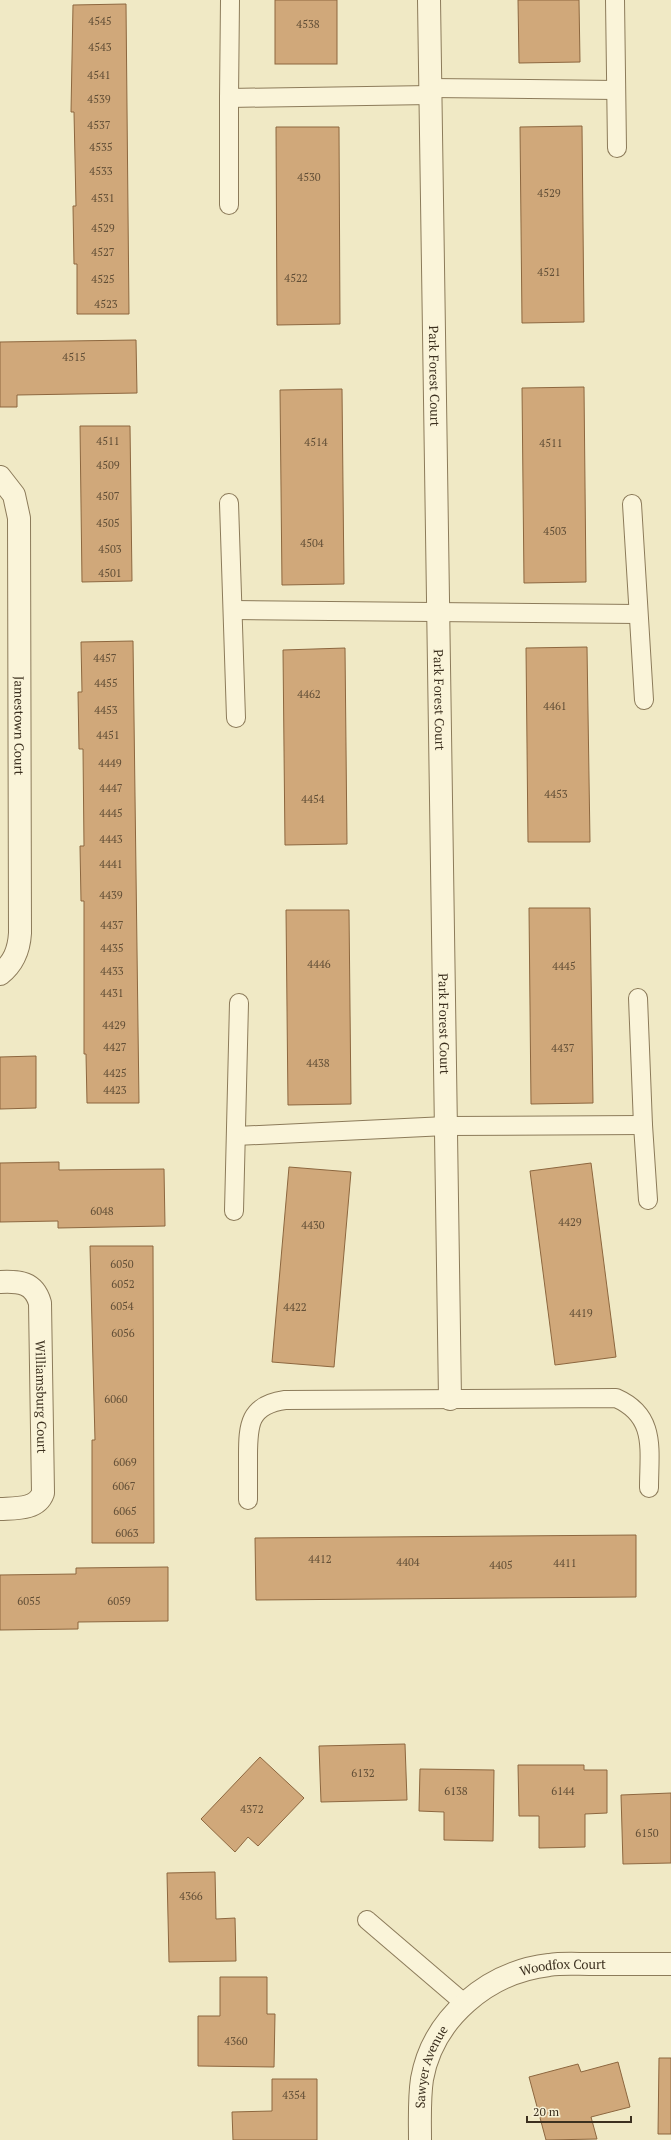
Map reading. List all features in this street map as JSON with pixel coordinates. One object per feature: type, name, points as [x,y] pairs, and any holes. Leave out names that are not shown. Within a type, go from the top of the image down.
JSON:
[{"type":"street","name":"Park Forest Court","points":[[429,0],[450,1399]]},
{"type":"street","name":"Jamestown Court","points":[[0,477],[14,494],[19,518],[10,760],[20,943],[13,961],[0,974]]},
{"type":"street","name":"Williamsburg Court","points":[[0,1282],[19,1281],[28,1284],[38,1295],[40,1303],[43,1493],[41,1498],[35,1504],[23,1508],[0,1509]]},
{"type":"street","name":"Woodfox Court","points":[[464,2003],[499,1980],[518,1972],[549,1965],[671,1964]]},
{"type":"street","name":"Sawyer Avenue","points":[[420,2140],[420,2099],[422,2078],[428,2057],[449,2018],[464,2003]]},
{"type":"lane","points":[[229,205],[230,0]]},
{"type":"lane","points":[[615,0],[617,148]]},
{"type":"lane","points":[[229,98],[431,91],[616,90]]},
{"type":"lane","points":[[229,503],[236,718]]},
{"type":"lane","points":[[632,504],[637,614],[644,700]]},
{"type":"lane","points":[[233,610],[637,614]]},
{"type":"lane","points":[[638,998],[643,1125],[648,1200]]},
{"type":"lane","points":[[234,1211],[239,1002]]},
{"type":"lane","points":[[236,1136],[446,1126],[643,1125]]},
{"type":"lane","points":[[248,1500],[248,1429],[253,1417],[262,1407],[272,1402],[284,1400],[616,1398],[633,1407],[641,1415],[646,1426],[649,1488]]},
{"type":"lane","points":[[367,1920],[464,2003]]},
{"type":"building","points":[[275,0],[337,0],[337,64],[275,64]]},
{"type":"building","points":[[518,0],[579,0],[580,62],[519,63]]},
{"type":"building","points":[[126,4],[129,314],[77,314],[77,264],[74,264],[73,206],[76,206],[74,112],[71,112],[73,5]]},
{"type":"building","points":[[582,126],[584,322],[522,323],[520,127]]},
{"type":"building","points":[[276,127],[339,127],[340,324],[277,325]]},
{"type":"building","points":[[136,340],[137,393],[17,395],[17,407],[0,407],[0,342]]},
{"type":"building","points":[[584,387],[586,582],[524,583],[522,388]]},
{"type":"building","points":[[342,389],[344,584],[282,585],[280,390]]},
{"type":"building","points":[[80,426],[130,426],[132,581],[82,582]]},
{"type":"building","points":[[133,641],[139,1103],[87,1103],[86,1054],[84,1054],[84,901],[81,901],[80,846],[84,846],[83,749],[79,749],[78,692],[82,692],[81,642]]},
{"type":"building","points":[[587,647],[590,842],[528,842],[526,648]]},
{"type":"building","points":[[345,648],[347,844],[285,845],[283,650]]},
{"type":"building","points":[[529,908],[590,908],[593,1103],[531,1104]]},
{"type":"building","points":[[286,910],[349,910],[351,1104],[288,1105]]},
{"type":"building","points":[[36,1056],[36,1108],[0,1109],[0,1057]]},
{"type":"building","points":[[59,1162],[59,1170],[164,1169],[165,1226],[58,1228],[58,1221],[0,1222],[0,1163]]},
{"type":"building","points":[[591,1163],[616,1357],[555,1365],[530,1171]]},
{"type":"building","points":[[289,1167],[351,1172],[334,1367],[272,1362]]},
{"type":"building","points":[[90,1246],[153,1246],[154,1543],[92,1543],[92,1440],[95,1440]]},
{"type":"building","points":[[636,1535],[636,1597],[256,1600],[255,1538]]},
{"type":"building","points":[[168,1567],[168,1621],[78,1622],[78,1629],[0,1630],[0,1575],[76,1574],[76,1568]]},
{"type":"building","points":[[405,1744],[407,1800],[321,1802],[319,1746]]},
{"type":"building","points":[[260,1757],[304,1798],[258,1846],[248,1837],[235,1852],[201,1819]]},
{"type":"building","points":[[518,1765],[584,1765],[584,1770],[607,1770],[607,1813],[585,1814],[585,1847],[539,1848],[539,1816],[519,1816]]},
{"type":"building","points":[[420,1769],[494,1770],[493,1841],[444,1840],[444,1812],[419,1811]]},
{"type":"building","points":[[671,1793],[671,1863],[623,1864],[621,1795]]},
{"type":"building","points":[[215,1872],[216,1919],[235,1918],[236,1961],[169,1962],[167,1873]]},
{"type":"building","points":[[220,1977],[267,1977],[267,2014],[275,2014],[274,2067],[198,2066],[198,2016],[220,2016]]},
{"type":"building","points":[[659,2058],[671,2058],[671,2134],[658,2134]]},
{"type":"building","points":[[618,2062],[630,2107],[591,2117],[597,2139],[546,2140],[529,2077],[578,2064],[581,2072]]},
{"type":"building","points":[[272,2079],[317,2079],[317,2140],[233,2140],[232,2112],[272,2111]]}]
